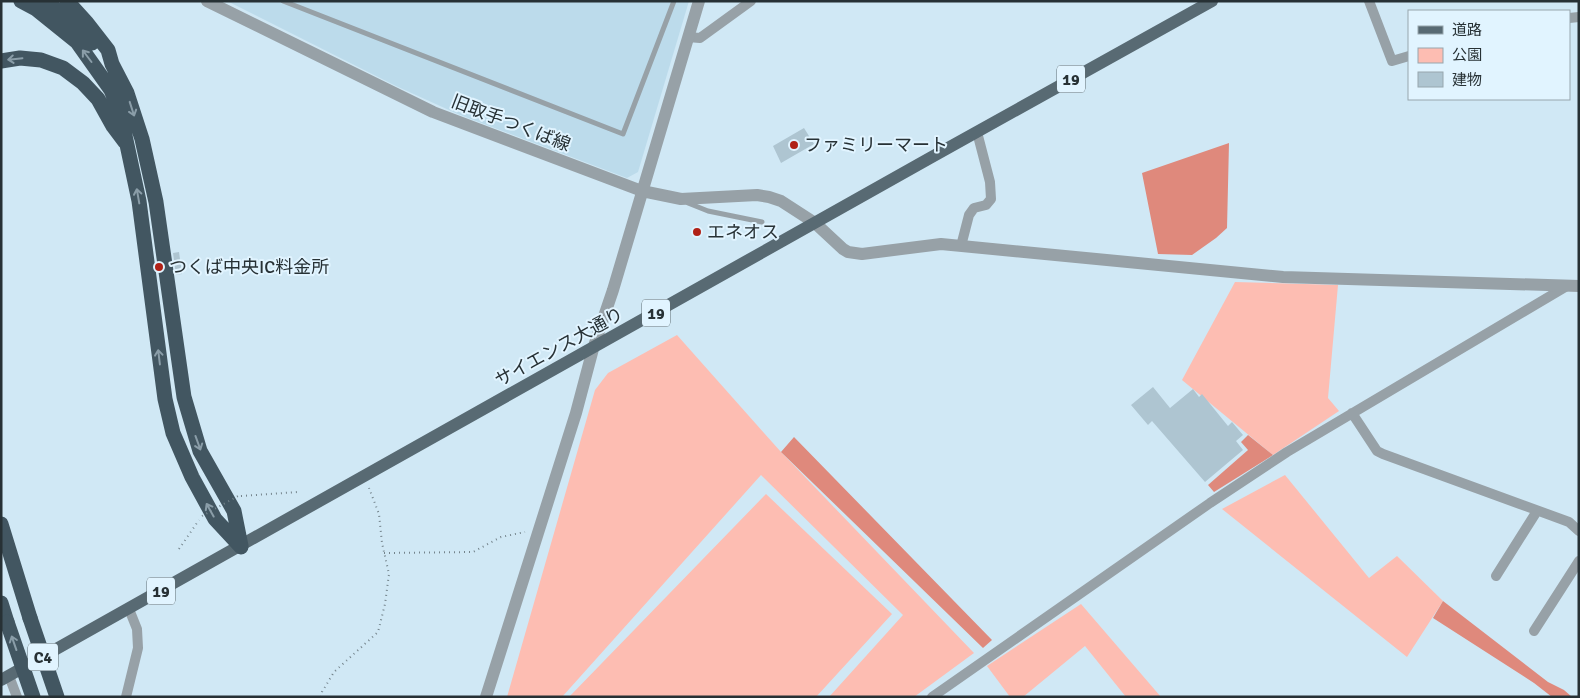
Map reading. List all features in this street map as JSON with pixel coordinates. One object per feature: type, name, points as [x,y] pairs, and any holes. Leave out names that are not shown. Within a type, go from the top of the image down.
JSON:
[{"type":"highway","points":[[21,1],[55,23],[76,42],[90,59],[114,97],[129,147],[140,201],[164,399],[173,433],[192,477],[215,519],[241,547]]},
{"type":"highway","points":[[44,1],[72,22],[103,57],[112,64]]},
{"type":"highway","points":[[68,1],[108,50],[112,64],[127,93],[142,139],[156,202],[184,397],[200,451],[234,510],[241,547]]},
{"type":"highway","points":[[1,61],[20,58],[41,60],[63,68],[83,83],[98,99],[113,126],[129,147]]},
{"type":"highway","name":"C4","points":[[1,524],[56,697]]},
{"type":"highway","name":"C4","points":[[1,603],[33,697]]},
{"type":"main road","name":"サイエンス大通り","points":[[5,678],[1212,1]]},
{"type":"street","name":"旧取手つくば線","points":[[206,1],[433,112],[642,191],[681,200],[757,195],[769,196],[781,201],[815,223],[848,252],[862,254],[941,244],[1283,277],[1573,286]]},
{"type":"street","points":[[486,697],[576,412],[593,349],[613,290],[699,1]]},
{"type":"street","points":[[688,36],[700,38],[751,1]]},
{"type":"street","points":[[1368,1],[1392,61],[1408,56]]},
{"type":"street","points":[[961,246],[969,215],[974,208],[986,205],[991,199],[990,182],[977,132]]},
{"type":"street","points":[[932,697],[1210,503],[1287,452],[1573,286]]},
{"type":"street","points":[[1352,414],[1377,451],[1569,522],[1579,531]]},
{"type":"street","points":[[1496,576],[1537,511]]},
{"type":"street","points":[[1534,631],[1579,561]]},
{"type":"street","points":[[126,697],[138,648],[136,627],[129,609]]},
{"type":"street","points":[[5,678],[18,697]]},
{"type":"lane","points":[[283,1],[623,134],[674,1]]},
{"type":"lane","points":[[681,200],[708,211],[762,222]]},
{"type":"path","points":[[321,697],[334,672],[378,632],[385,604],[389,574],[379,514],[364,476]]},
{"type":"path","points":[[179,549],[202,516],[238,496],[298,492]]},
{"type":"path","points":[[384,553],[473,552],[501,537],[540,528]]},
{"type":"shaded area","points":[[227,1],[689,1],[638,172],[627,178],[460,115],[396,86]]},
{"type":"shaded area","points":[[1229,143],[1227,228],[1192,255],[1158,254],[1142,173]]},
{"type":"shaded area","points":[[1248,435],[1273,455],[1214,492],[1208,485],[1248,450],[1241,442]]},
{"type":"shaded area","points":[[794,437],[992,640],[983,648],[781,452]]},
{"type":"shaded area","points":[[1443,601],[1548,682],[1564,690],[1572,697],[1552,697],[1534,683],[1433,618]]},
{"type":"green space","points":[[1235,282],[1338,285],[1328,398],[1339,411],[1273,455],[1182,380]]},
{"type":"green space","points":[[677,335],[781,452],[974,653],[914,697],[829,697],[903,615],[761,475],[562,697],[507,697],[595,390],[608,373]]},
{"type":"green space","points":[[1285,475],[1369,578],[1397,556],[1443,601],[1407,657],[1222,509]]},
{"type":"green space","points":[[766,494],[892,614],[816,697],[569,697]]},
{"type":"green space","points":[[1081,604],[1161,697],[1126,697],[1085,646],[1023,697],[1010,697],[987,666]]},
{"type":"building","name":"ファミリーマート","points":[[804,128],[814,144],[781,163],[773,146]]},
{"type":"building","points":[[179,252],[182,274],[176,275],[173,253]]},
{"type":"building","points":[[1153,387],[1170,408],[1193,389],[1199,397],[1202,394],[1228,426],[1232,422],[1243,435],[1236,441],[1243,450],[1205,482],[1152,421],[1148,425],[1131,405]]},
{"type":"place","name":"ファミリーマート","points":[[794,145]]},
{"type":"place","name":"エネオス","points":[[697,232]]},
{"type":"place","name":"つくば中央IC料金所","points":[[159,267]]}]
